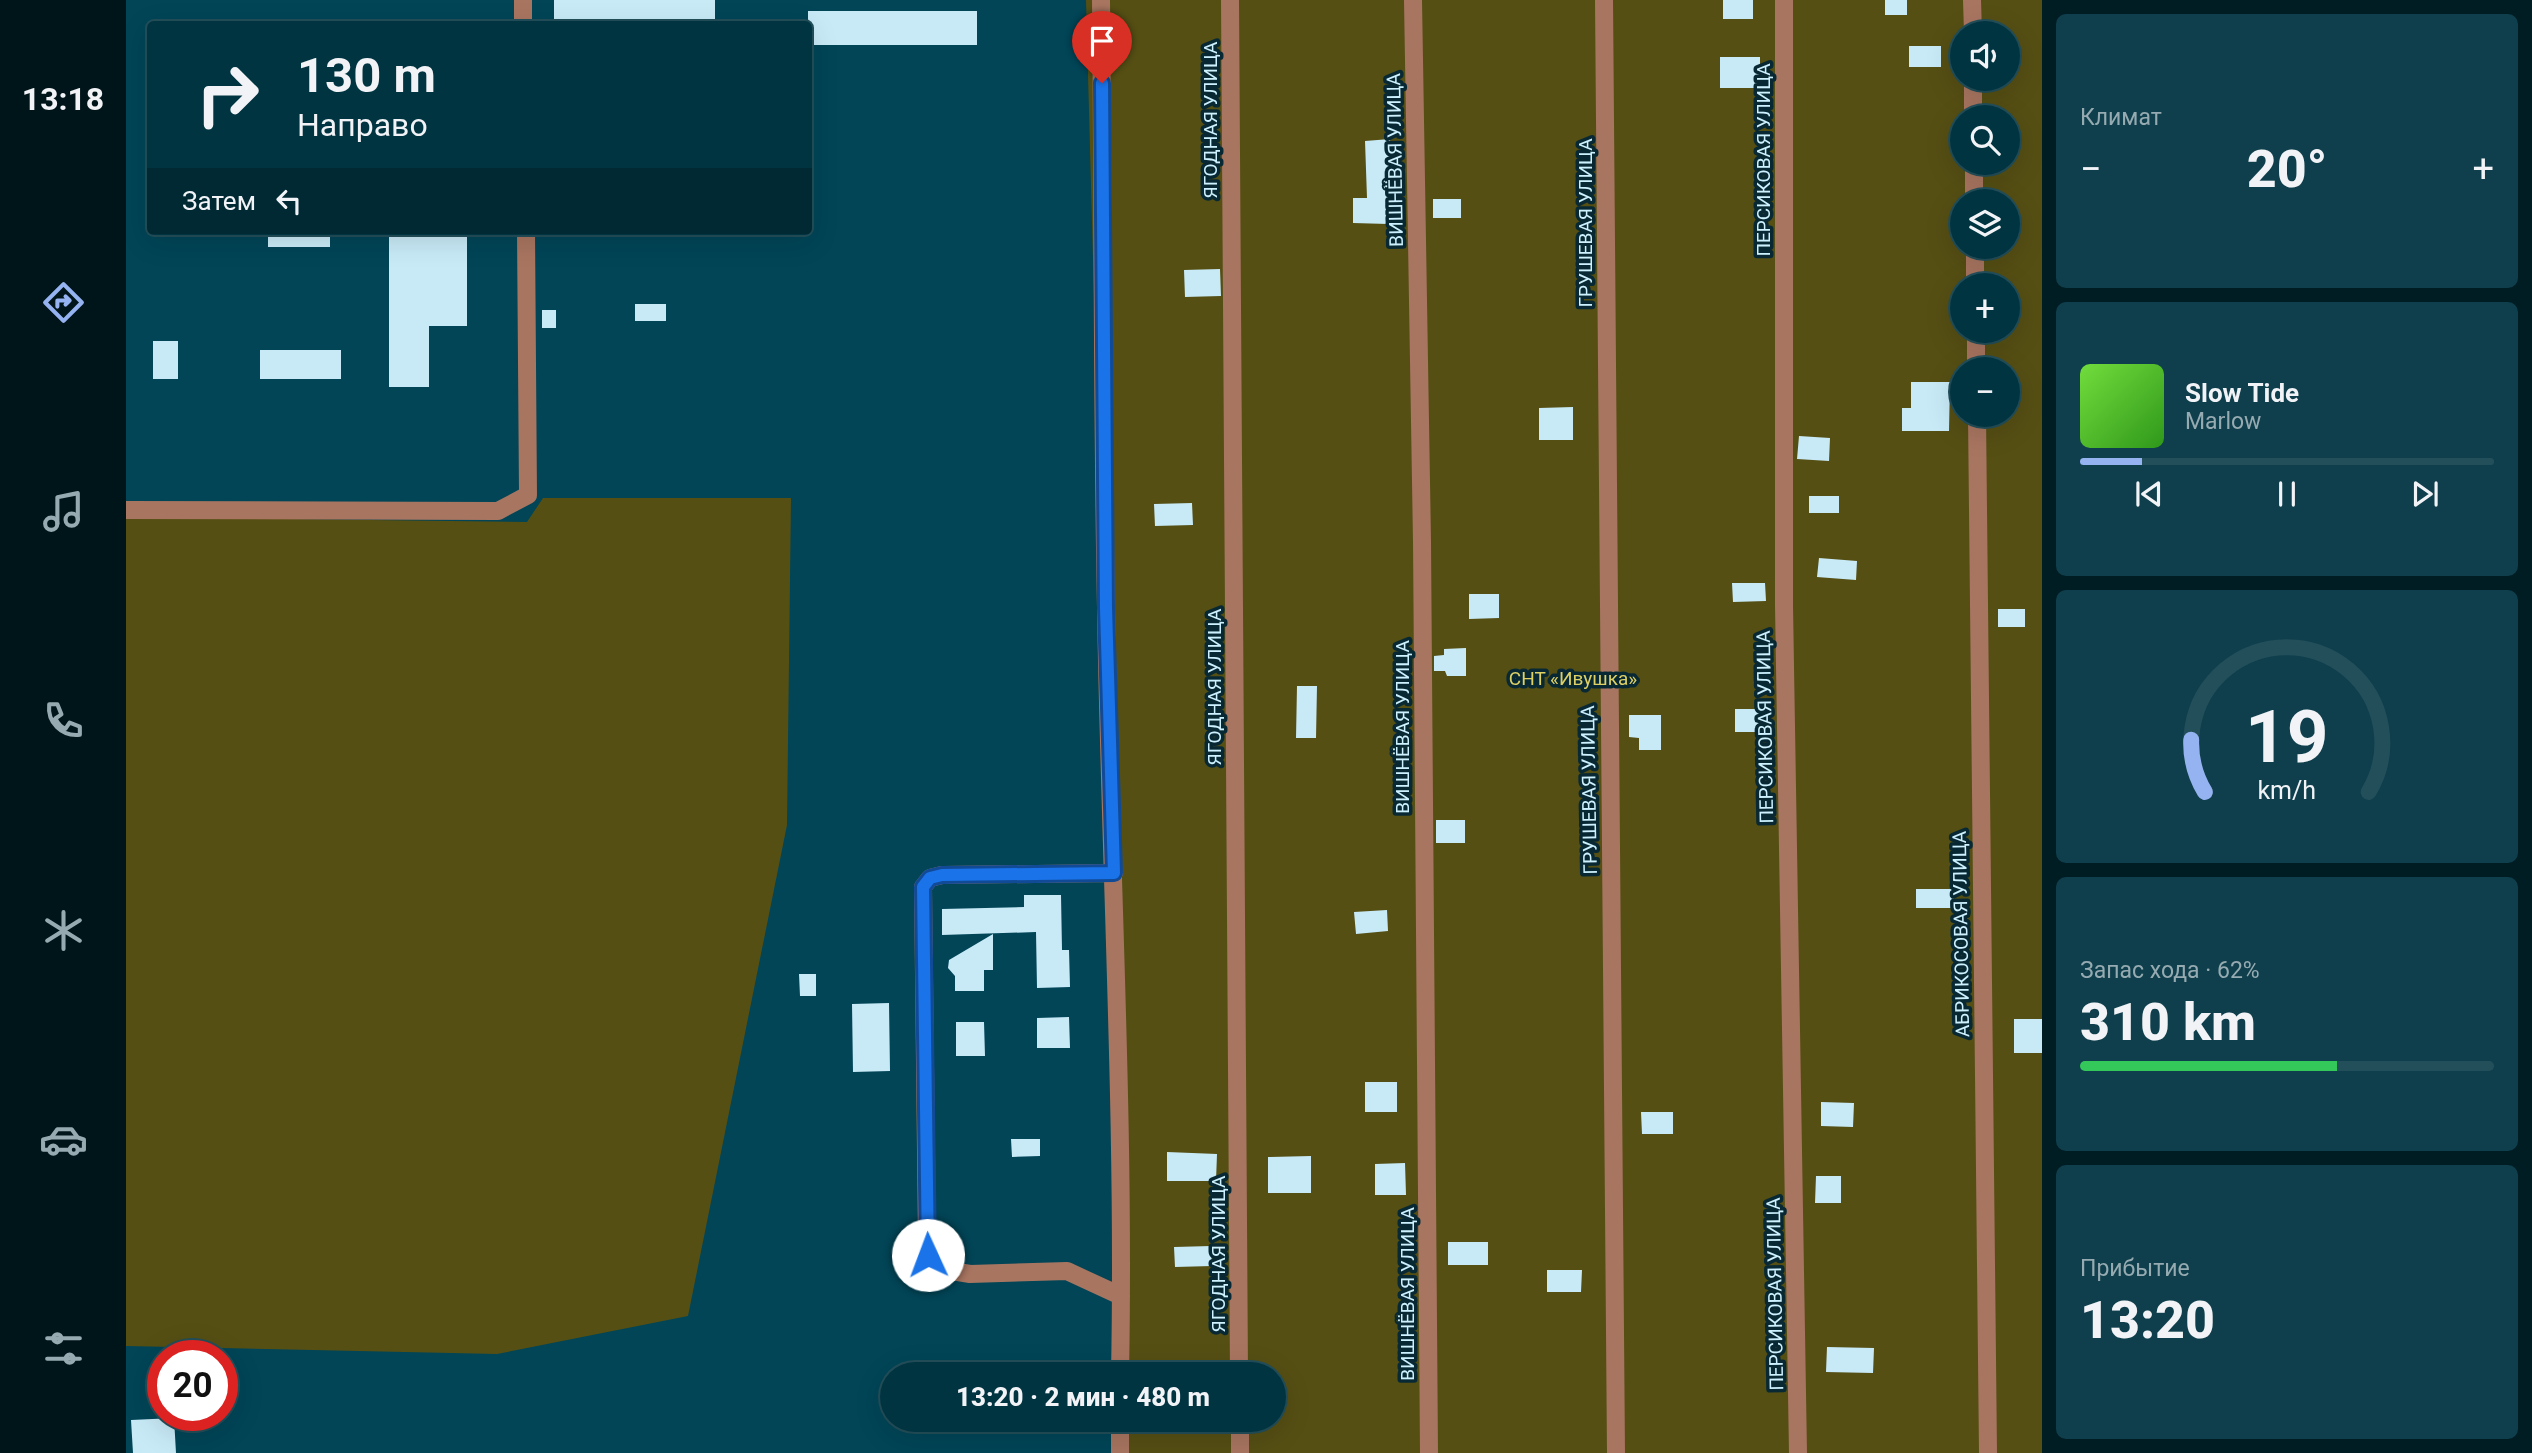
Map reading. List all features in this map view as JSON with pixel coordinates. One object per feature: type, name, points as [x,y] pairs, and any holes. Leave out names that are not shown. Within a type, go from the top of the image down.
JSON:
[{"type":"street","points":[[523,0],[523,21]]},
{"type":"street","points":[[1101,0],[1106,608],[1114,873],[1120,1362]]},
{"type":"street","name":"ЯГОДНАЯ УЛИЦА","points":[[1230,0],[1239,1362]]},
{"type":"street","name":"ВИШНЁВАЯ УЛИЦА","points":[[1413,0],[1422,542],[1429,1453]]},
{"type":"street","name":"ГРУШЕВАЯ УЛИЦА","points":[[1604,0],[1616,1453]]},
{"type":"street","name":"ПЕРСИКОВАЯ УЛИЦА","points":[[1784,0],[1784,606],[1798,1453]]},
{"type":"street","points":[[1972,0],[1973,21]]},
{"type":"street","points":[[126,510],[498,511],[528,495],[526,235]]},
{"type":"street","name":"АБРИКОСОВАЯ УЛИЦА","points":[[1977,427],[1988,1453]]},
{"type":"street","points":[[1114,873],[942,875],[930,878],[923,887],[927,1239],[928,1255],[946,1270],[970,1273],[1067,1271],[1121,1296]]},
{"type":"street","points":[[1120,1432],[1120,1453]]},
{"type":"street","points":[[1240,1432],[1240,1453]]},
{"type":"green space","name":"СНТ «Ивушка»","points":[[1086,0],[2042,0],[2042,1453],[1125,1453],[1124,1432],[1286,1432],[1286,1362],[1123,1362]]},
{"type":"green space","points":[[543,498],[791,498],[787,825],[688,1316],[497,1354],[238,1348],[238,1340],[147,1340],[147,1346],[126,1346],[126,517],[527,522]]},
{"type":"building","points":[[554,0],[715,0],[715,19],[554,19]]},
{"type":"building","points":[[1723,0],[1753,0],[1753,19],[1723,19]]},
{"type":"building","points":[[1885,0],[1907,0],[1907,15],[1885,15]]},
{"type":"building","points":[[808,11],[977,11],[977,45],[812,45],[812,21],[808,21]]},
{"type":"building","points":[[1909,46],[1941,46],[1941,67],[1909,67]]},
{"type":"building","points":[[1720,57],[1760,57],[1760,88],[1720,88]]},
{"type":"building","points":[[1390,139],[1392,179],[1388,179],[1388,224],[1353,223],[1353,198],[1367,198],[1365,141]]},
{"type":"building","points":[[1433,199],[1461,199],[1461,218],[1433,218]]},
{"type":"building","points":[[268,235],[330,235],[330,247],[268,247]]},
{"type":"building","points":[[389,235],[467,235],[467,326],[429,326],[429,387],[389,387]]},
{"type":"building","points":[[1220,269],[1221,296],[1185,297],[1184,270]]},
{"type":"building","points":[[635,304],[666,304],[666,321],[635,321]]},
{"type":"building","points":[[542,310],[556,310],[556,328],[542,328]]},
{"type":"building","points":[[153,341],[178,341],[178,379],[153,379]]},
{"type":"building","points":[[260,350],[341,350],[341,379],[260,379]]},
{"type":"building","points":[[1911,382],[1950,382],[1949,431],[1902,431],[1902,408],[1911,408]]},
{"type":"building","points":[[1573,407],[1573,440],[1539,440],[1539,408]]},
{"type":"building","points":[[1799,436],[1830,438],[1829,461],[1797,459]]},
{"type":"building","points":[[1809,496],[1839,496],[1839,513],[1809,513]]},
{"type":"building","points":[[1192,503],[1193,525],[1155,526],[1154,504]]},
{"type":"building","points":[[1819,558],[1857,561],[1856,580],[1817,577]]},
{"type":"building","points":[[1732,583],[1765,583],[1766,601],[1733,602]]},
{"type":"building","points":[[1469,594],[1499,594],[1499,618],[1469,619]]},
{"type":"building","points":[[1998,609],[2025,609],[2025,627],[1998,627]]},
{"type":"building","points":[[1466,648],[1466,676],[1447,676],[1445,671],[1434,671],[1434,656],[1444,655],[1444,649]]},
{"type":"building","points":[[1297,686],[1317,686],[1316,738],[1296,738]]},
{"type":"building","points":[[1735,709],[1765,709],[1765,732],[1735,732]]},
{"type":"building","points":[[1629,715],[1661,715],[1661,750],[1639,750],[1639,738],[1629,737]]},
{"type":"building","points":[[1436,820],[1465,820],[1465,843],[1436,843]]},
{"type":"building","points":[[1916,889],[1954,889],[1954,908],[1916,908]]},
{"type":"building","points":[[1024,895],[1061,895],[1062,950],[1069,950],[1070,987],[1037,988],[1036,932],[942,935],[942,909],[1024,907]]},
{"type":"building","points":[[1387,910],[1388,931],[1356,934],[1354,912]]},
{"type":"building","points":[[993,934],[993,970],[984,970],[984,991],[955,991],[955,976],[948,968],[949,960]]},
{"type":"building","points":[[799,974],[816,974],[816,996],[800,996]]},
{"type":"building","points":[[889,1003],[890,1071],[853,1072],[852,1004]]},
{"type":"building","points":[[1069,1017],[1070,1048],[1037,1048],[1037,1018]]},
{"type":"building","points":[[2014,1019],[2042,1019],[2042,1053],[2014,1053]]},
{"type":"building","points":[[956,1022],[984,1022],[985,1056],[956,1056]]},
{"type":"building","points":[[1365,1082],[1397,1082],[1397,1112],[1365,1112]]},
{"type":"building","points":[[1821,1102],[1854,1103],[1853,1127],[1821,1126]]},
{"type":"building","points":[[1641,1112],[1673,1112],[1673,1134],[1642,1134]]},
{"type":"building","points":[[1011,1139],[1040,1139],[1040,1156],[1012,1157]]},
{"type":"building","points":[[1167,1152],[1217,1154],[1216,1181],[1167,1181]]},
{"type":"building","points":[[1311,1156],[1311,1193],[1268,1193],[1268,1157]]},
{"type":"building","points":[[1405,1163],[1406,1195],[1375,1195],[1375,1164]]},
{"type":"building","points":[[1816,1176],[1841,1176],[1841,1203],[1815,1203]]},
{"type":"building","points":[[1448,1242],[1488,1242],[1488,1265],[1448,1265]]},
{"type":"building","points":[[1211,1246],[1212,1266],[1175,1267],[1174,1247]]},
{"type":"building","points":[[1547,1270],[1582,1270],[1581,1292],[1547,1292]]},
{"type":"building","points":[[1827,1347],[1874,1348],[1873,1373],[1826,1372]]},
{"type":"building","points":[[147,1419],[147,1431],[175,1431],[176,1453],[133,1453],[131,1420]]},
{"type":"route","points":[[928,1255],[923,887],[930,878],[942,875],[1114,873],[1106,608],[1102,83]]}]
